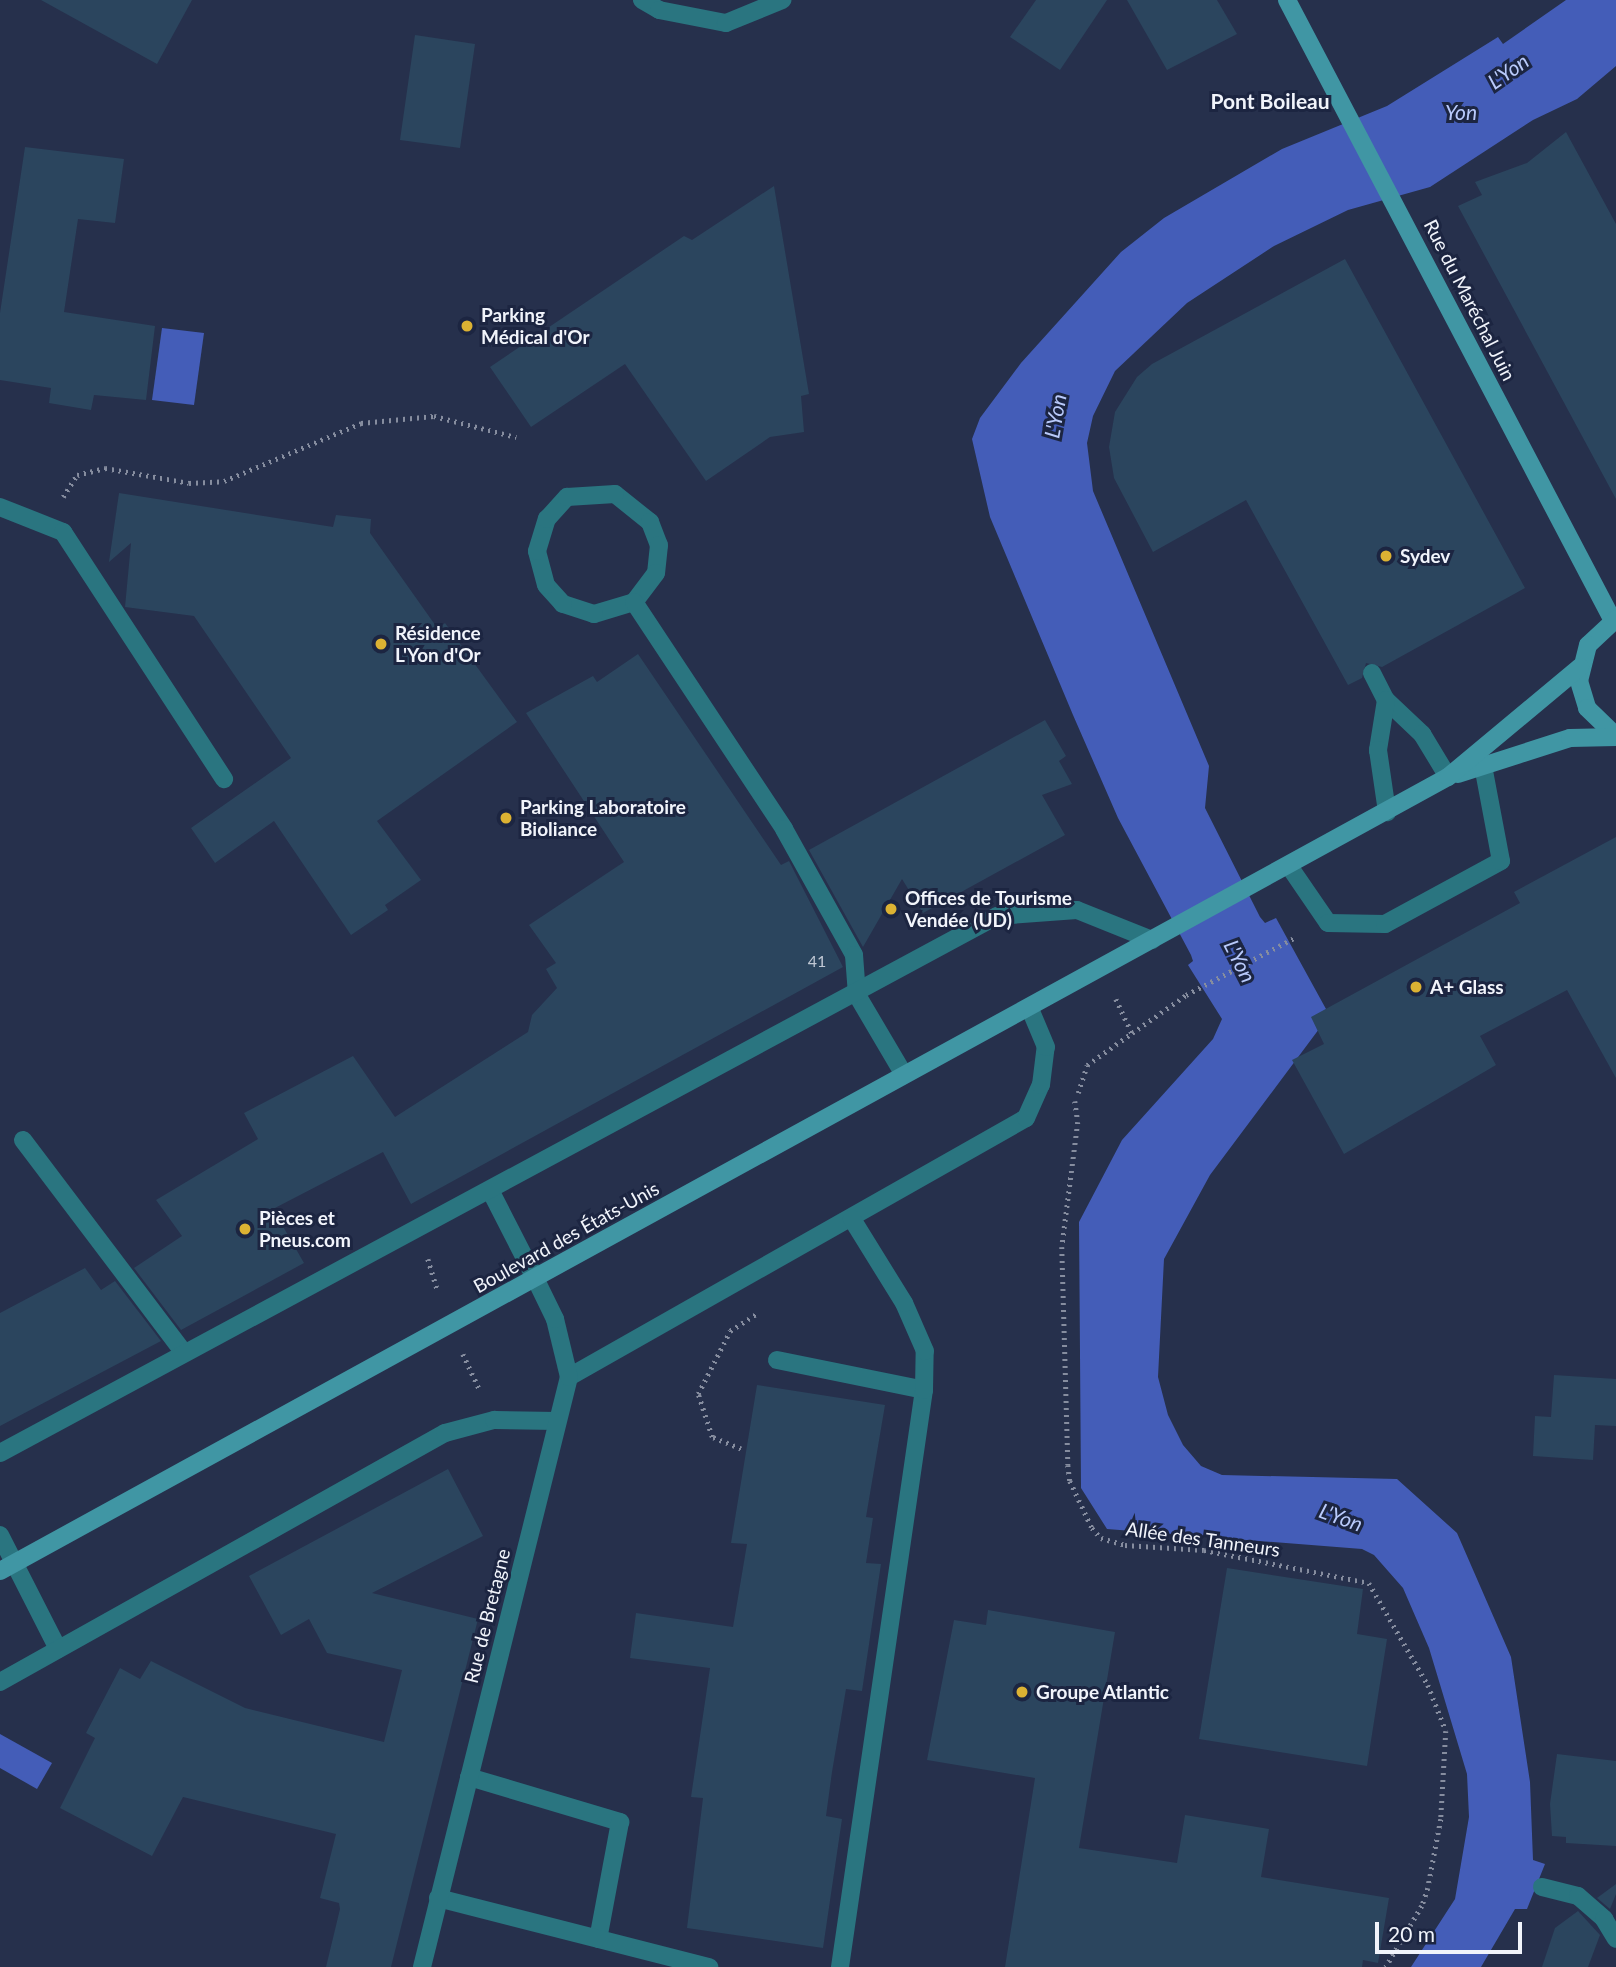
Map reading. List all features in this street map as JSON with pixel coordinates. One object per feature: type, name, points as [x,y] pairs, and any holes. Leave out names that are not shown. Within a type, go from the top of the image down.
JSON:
[{"type":"main road","name":"Rue du Maréchal Juin","points":[[1287,0],[1614,620]]},
{"type":"main road","points":[[1614,620],[1588,645],[1580,667],[1587,708],[1616,736]]},
{"type":"main road","points":[[1289,866],[1448,777],[1580,667]]},
{"type":"main road","points":[[1448,777],[1570,738],[1616,736]]},
{"type":"main road","name":"Boulevard des États-Unis","points":[[7,1567],[903,1073],[1030,1010],[1289,866]]},
{"type":"street","points":[[642,0],[659,10],[726,23],[782,0]]},
{"type":"street","points":[[615,494],[650,522],[659,545],[656,573],[634,602],[594,614],[563,604],[545,585],[537,551],[547,519],[568,497],[615,494]]},
{"type":"street","points":[[0,506],[63,531],[224,779]]},
{"type":"street","points":[[634,602],[789,837],[854,955],[857,995],[903,1073]]},
{"type":"street","points":[[1372,673],[1386,699],[1422,734],[1448,777]]},
{"type":"street","points":[[1386,699],[1378,750],[1387,812]]},
{"type":"street","points":[[1289,866],[1328,923],[1385,924],[1501,860],[1483,766]]},
{"type":"street","points":[[0,1453],[857,995],[997,916],[1077,910],[1152,940]]},
{"type":"street","points":[[569,1377],[1026,1118],[1041,1085],[1046,1047],[1030,1010]]},
{"type":"street","points":[[23,1140],[184,1353]]},
{"type":"street","name":"Rue de Bretagne","points":[[422,1967],[569,1377],[555,1319],[490,1190]]},
{"type":"street","points":[[840,1967],[924,1390],[925,1351],[904,1303],[852,1219]]},
{"type":"street","points":[[777,1360],[924,1390]]},
{"type":"street","points":[[0,1682],[445,1433],[494,1420],[558,1421]]},
{"type":"street","points":[[0,1535],[7,1567],[58,1649]]},
{"type":"street","points":[[469,1777],[620,1822],[598,1939]]},
{"type":"street","points":[[1542,1887],[1578,1896],[1604,1919],[1616,1940]]},
{"type":"street","points":[[439,1898],[709,1967]]},
{"type":"path","points":[[46,524],[77,475],[105,468],[190,484],[224,481],[361,423],[433,416],[516,437]]},
{"type":"path","name":"Allée des Tanneurs","points":[[1295,938],[1186,995],[1087,1065],[1073,1106],[1078,1122],[1062,1247],[1070,1481],[1101,1538],[1204,1550],[1369,1583],[1428,1685],[1448,1749],[1428,1888],[1422,1906],[1386,1967]]},
{"type":"water","points":[[1566,0],[1616,0],[1616,66],[1577,99],[1533,120],[1430,187],[1348,210],[1274,246],[1187,303],[1115,371],[1093,416],[1087,443],[1093,491],[1209,766],[1205,808],[1260,917],[1265,923],[1276,918],[1326,1009],[1322,1025],[1210,1175],[1164,1259],[1158,1377],[1168,1415],[1183,1445],[1201,1466],[1222,1475],[1397,1479],[1457,1533],[1511,1657],[1530,1782],[1533,1860],[1545,1864],[1527,1909],[1515,1909],[1481,1967],[1411,1967],[1455,1899],[1469,1817],[1467,1774],[1429,1648],[1403,1588],[1374,1555],[1362,1549],[1107,1529],[1081,1488],[1079,1222],[1122,1140],[1213,1039],[1222,1019],[1188,965],[1193,961],[1191,955],[1118,818],[1073,715],[990,517],[972,439],[980,418],[1021,363],[1121,252],[1164,218],[1282,149],[1387,106],[1498,37],[1503,44]]},
{"type":"water","points":[[162,328],[204,333],[194,405],[152,400]]},
{"type":"water","points":[[0,1734],[52,1763],[37,1789],[0,1768]]},
{"type":"building","points":[[41,0],[192,0],[157,64]]},
{"type":"building","points":[[1036,0],[1107,0],[1060,70],[1010,37]]},
{"type":"building","points":[[1127,0],[1217,0],[1237,34],[1167,70]]},
{"type":"building","points":[[415,35],[475,44],[460,148],[400,140]]},
{"type":"building","points":[[1566,132],[1616,224],[1616,499],[1458,206],[1482,195],[1475,182],[1527,163]]},
{"type":"building","points":[[25,147],[124,159],[115,223],[78,219],[64,312],[155,326],[146,400],[94,395],[91,410],[49,403],[51,388],[0,380],[0,313]]},
{"type":"building","points":[[774,186],[809,394],[801,396],[804,432],[770,437],[706,481],[625,364],[531,427],[490,367],[684,236],[692,240]]},
{"type":"building","points":[[1345,259],[1525,588],[1382,667],[1366,663],[1362,678],[1348,685],[1246,500],[1153,552],[1114,478],[1109,447],[1115,412],[1137,377],[1152,364]]},
{"type":"building","points":[[119,493],[333,527],[336,515],[371,519],[370,533],[438,629],[445,623],[517,722],[377,821],[421,880],[385,905],[388,910],[351,935],[274,821],[215,863],[191,828],[291,758],[194,616],[125,607],[131,543],[109,562]]},
{"type":"building","points":[[638,654],[781,865],[789,861],[843,967],[411,1204],[383,1152],[273,1209],[304,1263],[181,1330],[134,1268],[182,1236],[156,1200],[258,1139],[244,1113],[353,1056],[395,1117],[528,1032],[532,1015],[557,988],[546,969],[556,963],[529,925],[624,862],[526,713],[593,676],[597,682]]},
{"type":"building","points":[[1045,720],[1066,756],[1059,761],[1072,784],[1042,795],[1065,835],[923,913],[902,879],[863,947],[809,850]]},
{"type":"building","points":[[1616,837],[1616,1078],[1567,990],[1480,1036],[1496,1065],[1344,1154],[1292,1060],[1324,1044],[1311,1017],[1520,903],[1514,892]]},
{"type":"building","points":[[85,1268],[101,1290],[115,1281],[161,1341],[0,1426],[0,1313]]},
{"type":"building","points":[[1554,1375],[1616,1379],[1616,1426],[1595,1425],[1593,1460],[1533,1456],[1535,1416],[1551,1417]]},
{"type":"building","points":[[757,1385],[885,1405],[866,1517],[873,1518],[866,1563],[881,1564],[862,1691],[846,1689],[832,1772],[826,1816],[842,1819],[823,1948],[687,1928],[703,1798],[691,1797],[710,1668],[630,1658],[636,1613],[733,1627],[747,1544],[731,1543]]},
{"type":"building","points":[[448,1469],[483,1536],[372,1593],[478,1619],[391,1967],[326,1967],[340,1909],[339,1903],[320,1898],[336,1834],[183,1797],[152,1856],[60,1808],[95,1738],[86,1733],[120,1668],[140,1679],[151,1661],[245,1708],[384,1742],[402,1670],[327,1653],[309,1619],[281,1635],[249,1576]]},
{"type":"building","points":[[1227,1568],[1363,1589],[1357,1634],[1387,1639],[1367,1766],[1199,1739]]},
{"type":"building","points":[[988,1610],[1115,1632],[1079,1848],[1177,1863],[1185,1815],[1269,1829],[1261,1877],[1389,1898],[1378,1963],[1363,1960],[1362,1967],[1005,1967],[1035,1778],[927,1760],[954,1620],[986,1625]]},
{"type":"building","points":[[1557,1754],[1616,1761],[1616,1846],[1566,1843],[1566,1837],[1552,1836],[1550,1804]]},
{"type":"building","points":[[1616,1884],[1616,1894],[1610,1909],[1597,1898]]},
{"type":"building","points":[[1578,1911],[1600,1935],[1588,1967],[1542,1967],[1555,1928]]},
{"type":"place","name":"Parking Médical d'Or","points":[[467,326]]},
{"type":"place","name":"Sydev","points":[[1386,556]]},
{"type":"place","name":"Résidence L'Yon d'Or","points":[[381,644]]},
{"type":"place","name":"Parking Laboratoire Bioliance","points":[[506,818]]},
{"type":"place","name":"Offices de Tourisme Vendée (UD)","points":[[891,909]]},
{"type":"place","name":"A+ Glass","points":[[1416,987]]},
{"type":"place","name":"Pièces et Pneus.com","points":[[245,1229]]},
{"type":"place","name":"Groupe Atlantic","points":[[1022,1692]]},
{"type":"district","name":"Pont Boileau","points":[[1270,101]]},
{"type":"water label","name":"L'Yon","points":[[1508,71]]},
{"type":"water label","name":"Yon","points":[[1461,112]]},
{"type":"water label","name":"L'Yon","points":[[1055,416]]},
{"type":"water label","name":"L'Yon","points":[[1240,961]]},
{"type":"water label","name":"L'Yon","points":[[1341,1517]]}]
